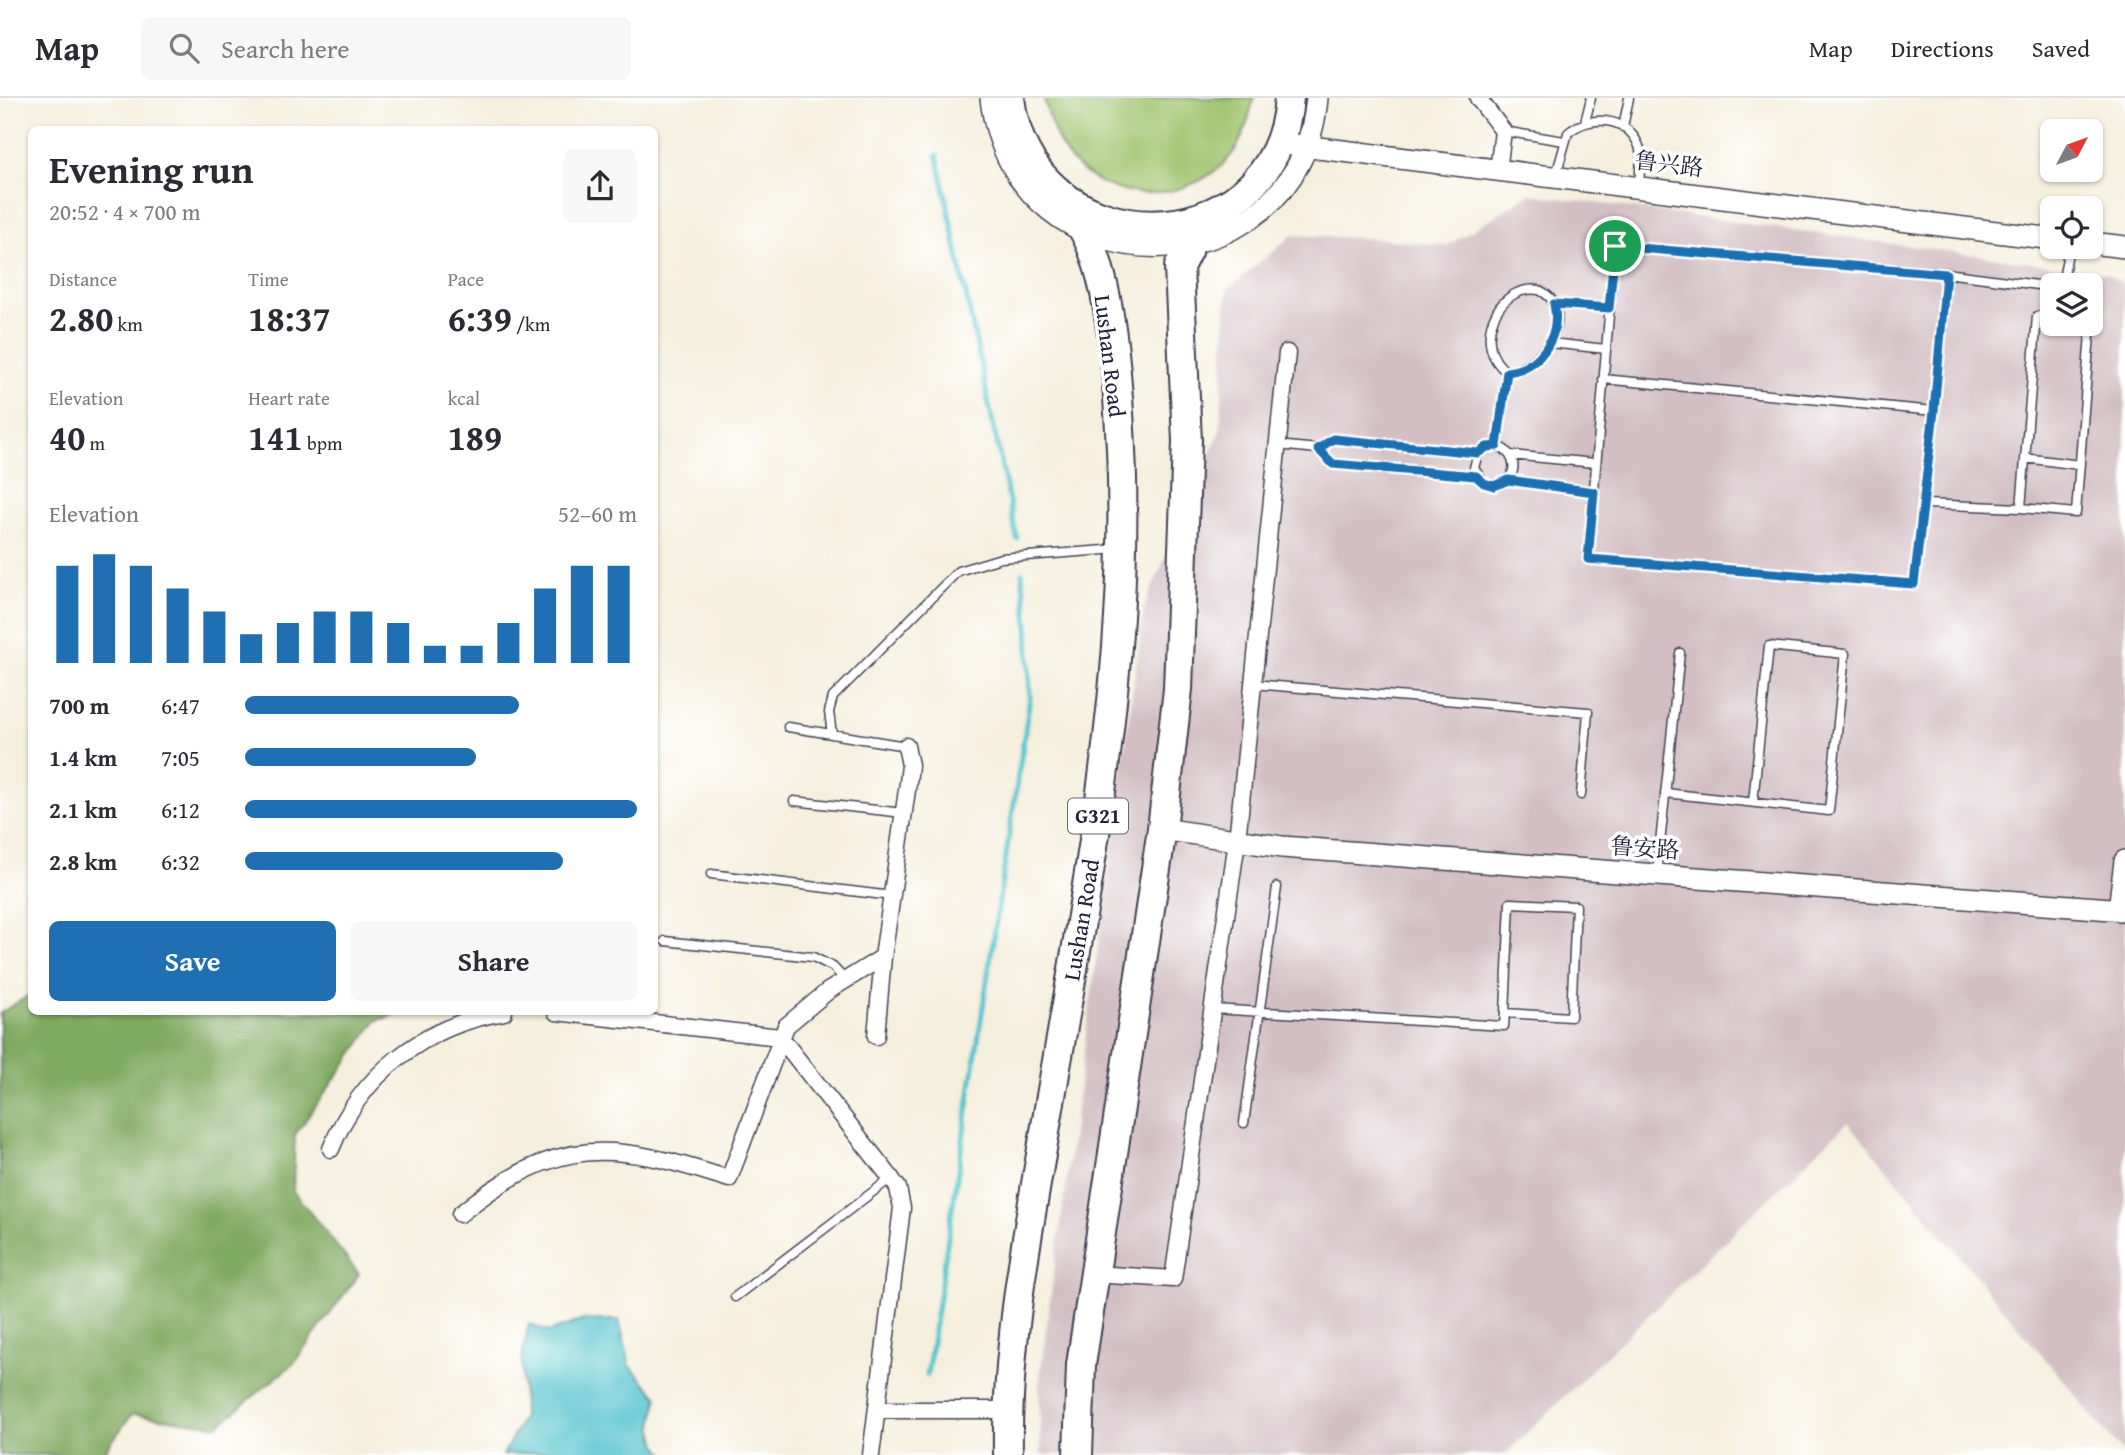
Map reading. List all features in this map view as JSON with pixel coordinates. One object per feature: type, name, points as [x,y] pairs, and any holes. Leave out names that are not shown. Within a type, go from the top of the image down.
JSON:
[{"type":"highway","name":"Lushan Road","points":[[1008,1455],[1007,1410],[1020,1282],[1106,768],[1119,619],[1123,506],[1117,386],[1101,283],[1085,233],[1026,151],[1010,98]]},
{"type":"highway","points":[[1051,185],[1089,212],[1133,226],[1180,224],[1223,206],[1291,145],[1289,98]]},
{"type":"highway","name":"G321","points":[[1078,1455],[1081,1365],[1162,829],[1178,689],[1187,491],[1179,267],[1188,245],[1223,206]]},
{"type":"street","points":[[990,98],[1001,144],[1019,177],[1044,205],[1085,233],[1136,247],[1188,245],[1234,228],[1263,207],[1286,181],[1291,145],[1317,98]]},
{"type":"street","points":[[1478,98],[1503,131],[1498,171]]},
{"type":"street","name":"鲁兴路","points":[[1291,145],[2040,237]]},
{"type":"street","points":[[2103,244],[2125,247]]},
{"type":"street","points":[[1094,1274],[1173,1279],[1237,841],[1287,353]]},
{"type":"street","points":[[876,1036],[883,957],[910,765],[906,746]]},
{"type":"street","name":"鲁安路","points":[[1162,829],[1282,847],[2122,910]]},
{"type":"street","points":[[2122,910],[2125,861]]},
{"type":"street","points":[[460,1214],[527,1168],[565,1156],[616,1150],[634,1152],[729,1179],[780,1037],[795,1017],[845,980],[883,957]]},
{"type":"street","points":[[331,1149],[350,1107],[377,1075],[429,1037],[471,1019],[490,1015]]},
{"type":"street","points":[[583,1015],[780,1037],[898,1188],[902,1208],[871,1455]]},
{"type":"street","points":[[877,1410],[1007,1410]]},
{"type":"lane","points":[[1585,122],[1591,98]]},
{"type":"lane","points":[[1623,127],[1629,98]]},
{"type":"lane","points":[[1556,178],[1564,141],[1572,130],[1585,122],[1606,120],[1623,127],[1640,148],[1639,186]]},
{"type":"lane","points":[[1503,131],[1564,141]]},
{"type":"lane","points":[[1946,274],[1934,411],[1914,584],[1588,559],[1615,246],[1946,274],[2040,285]]},
{"type":"lane","points":[[1526,290],[1544,292],[1554,304],[1555,322],[1550,343],[1531,364],[1507,372],[1489,349],[1489,327],[1497,312],[1511,297],[1526,290]]},
{"type":"lane","points":[[1554,304],[1609,308]]},
{"type":"lane","points":[[2021,508],[2037,316],[2040,316]]},
{"type":"lane","points":[[1924,504],[2076,513],[2090,336]]},
{"type":"lane","points":[[1550,343],[1606,349]]},
{"type":"lane","points":[[1497,446],[1507,372]]},
{"type":"lane","points":[[1603,379],[1934,411]]},
{"type":"lane","points":[[1277,445],[1318,449],[1333,439],[1478,453]]},
{"type":"lane","points":[[1476,476],[1474,464],[1478,453],[1487,447],[1497,446],[1511,454],[1595,463]]},
{"type":"lane","points":[[1318,449],[1333,464],[1476,476],[1484,483],[1494,486],[1508,480],[1594,492]]},
{"type":"lane","points":[[1508,480],[1514,465],[1511,454]]},
{"type":"lane","points":[[2025,458],[2080,465]]},
{"type":"lane","points":[[832,734],[829,712],[833,697],[958,571],[1002,558],[1121,548]]},
{"type":"lane","points":[[1665,793],[1829,811],[1845,654],[1769,646],[1753,802]]},
{"type":"lane","points":[[1657,875],[1680,653]]},
{"type":"lane","points":[[1252,684],[1588,712],[1581,795]]},
{"type":"lane","points":[[788,727],[906,746]]},
{"type":"lane","points":[[794,801],[904,813]]},
{"type":"lane","points":[[711,874],[892,896]]},
{"type":"lane","points":[[1244,1124],[1277,887]]},
{"type":"lane","points":[[1213,1009],[1504,1026],[1510,903],[1577,906],[1571,1017],[1505,1013]]},
{"type":"lane","points":[[665,941],[813,957],[833,967],[845,980]]},
{"type":"lane","points":[[735,1297],[891,1178]]},
{"type":"shaded area","points":[[1530,194],[2106,273],[2125,285],[2125,1455],[1848,1122],[1504,1455],[1041,1455],[1039,1383],[1144,607],[1220,431],[1227,290],[1293,235],[1381,239],[1447,246]]},
{"type":"green space","points":[[1044,98],[1254,98],[1241,139],[1226,161],[1209,175],[1190,185],[1149,193],[1108,185],[1089,175],[1072,161],[1058,139]]},
{"type":"green space","points":[[28,996],[28,1015],[394,1015],[376,1021],[295,1135],[293,1191],[359,1274],[293,1364],[217,1426],[132,1414],[102,1455],[0,1455],[0,1013]]},
{"type":"water","points":[[584,1320],[619,1320],[630,1366],[658,1397],[654,1420],[655,1435],[666,1455],[580,1455],[556,1451],[503,1455],[523,1417],[522,1357],[529,1324],[548,1332]]},
{"type":"waterway","points":[[937,155],[1017,539]]},
{"type":"waterway","points":[[927,1375],[1030,698],[1028,624],[1022,573]]},
{"type":"route","points":[[1615,246],[1946,274],[1934,411],[1914,584],[1588,559],[1594,492],[1508,480],[1494,486],[1484,483],[1476,476],[1333,464],[1318,449],[1333,439],[1478,453],[1487,447],[1497,446],[1507,372],[1523,369],[1531,364],[1550,343],[1555,329],[1554,304],[1609,308],[1615,246]]}]
